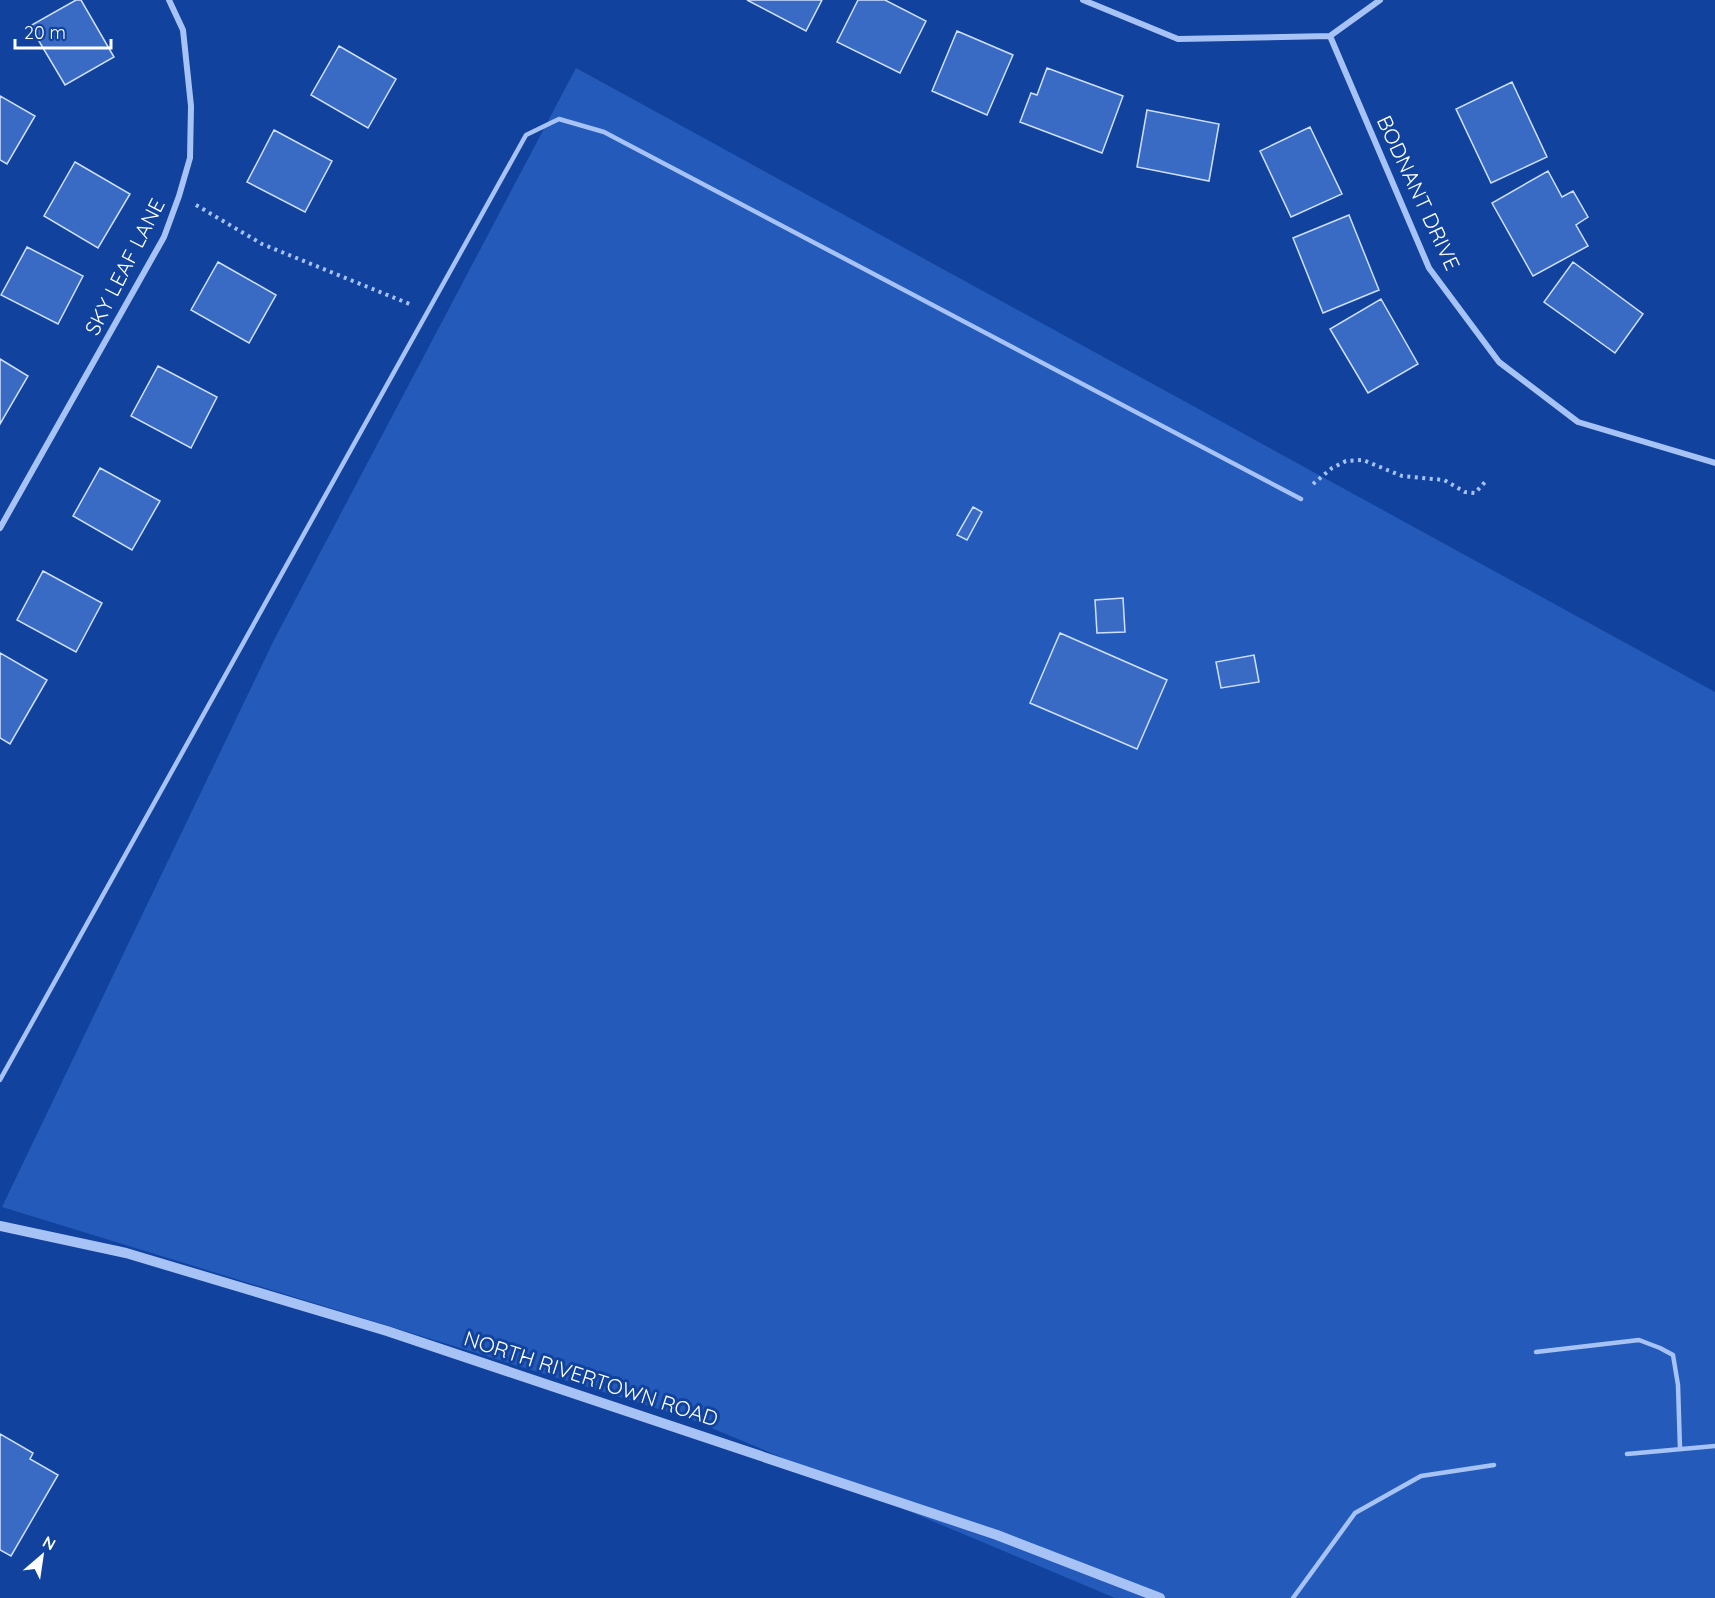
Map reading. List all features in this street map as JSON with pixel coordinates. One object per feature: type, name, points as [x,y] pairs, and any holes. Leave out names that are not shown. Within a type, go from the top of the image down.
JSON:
[{"type":"street","name":"SKY LEAF LANE","points":[[0,528],[159,246],[179,196],[190,158],[191,106],[183,30],[168,0]]},
{"type":"street","points":[[1083,0],[1178,39],[1330,36],[1380,0]]},
{"type":"street","name":"BODNANT DRIVE","points":[[1330,36],[1429,268],[1499,362],[1578,422],[1715,463]]},
{"type":"street","name":"NORTH RIVERTOWN ROAD","points":[[0,1226],[126,1253],[387,1331],[997,1535],[1160,1598]]},
{"type":"lane","points":[[0,1080],[526,135],[559,119],[604,132],[1301,499]]},
{"type":"lane","points":[[1536,1352],[1638,1340],[1673,1355],[1678,1385],[1680,1449]]},
{"type":"lane","points":[[1627,1454],[1715,1446]]},
{"type":"lane","points":[[1293,1598],[1355,1513],[1421,1476],[1494,1465]]},
{"type":"path","points":[[179,196],[262,244],[428,312]]},
{"type":"path","points":[[1301,499],[1332,468],[1346,461],[1364,460],[1402,476],[1444,480],[1466,492],[1475,493],[1485,482]]},
{"type":"shaded area","points":[[576,68],[1715,692],[1715,1598],[1115,1598],[688,1418],[2,1207],[274,640]]},
{"type":"building","points":[[76,0],[81,0],[114,57],[65,85],[30,26]]},
{"type":"building","points":[[747,0],[822,0],[806,31]]},
{"type":"building","points":[[858,0],[885,0],[926,21],[900,73],[837,42]]},
{"type":"building","points":[[957,31],[1013,55],[987,115],[932,91]]},
{"type":"building","points":[[339,46],[396,79],[368,128],[311,95]]},
{"type":"building","points":[[1047,68],[1123,96],[1102,153],[1020,122],[1031,93],[1037,95]]},
{"type":"building","points":[[1512,82],[1547,157],[1491,183],[1456,109]]},
{"type":"building","points":[[0,96],[35,116],[7,164],[0,160]]},
{"type":"building","points":[[1147,110],[1219,124],[1209,181],[1137,167]]},
{"type":"building","points":[[1310,127],[1342,194],[1291,217],[1260,151]]},
{"type":"building","points":[[274,130],[332,161],[305,212],[247,182]]},
{"type":"building","points":[[75,162],[130,194],[98,248],[44,216]]},
{"type":"building","points":[[1548,171],[1562,197],[1573,191],[1588,217],[1576,225],[1588,246],[1533,276],[1492,203]]},
{"type":"building","points":[[1349,215],[1379,290],[1323,313],[1293,238]]},
{"type":"building","points":[[27,247],[83,276],[58,324],[1,295]]},
{"type":"building","points":[[218,262],[276,295],[249,343],[191,310]]},
{"type":"building","points":[[1573,262],[1643,314],[1615,353],[1544,302]]},
{"type":"building","points":[[1381,299],[1418,364],[1368,393],[1330,329]]},
{"type":"building","points":[[0,359],[28,376],[0,424]]},
{"type":"building","points":[[158,366],[217,397],[191,448],[131,416]]},
{"type":"building","points":[[100,468],[160,501],[132,550],[73,516]]},
{"type":"building","points":[[973,507],[982,512],[967,540],[957,535]]},
{"type":"building","points":[[43,571],[102,603],[76,652],[17,620]]},
{"type":"building","points":[[1123,598],[1125,632],[1097,633],[1095,600]]},
{"type":"building","points":[[1060,633],[1167,680],[1137,749],[1030,703]]},
{"type":"building","points":[[0,653],[47,680],[10,744],[0,738]]},
{"type":"building","points":[[1254,655],[1259,682],[1221,688],[1216,662]]},
{"type":"building","points":[[0,1434],[33,1453],[30,1459],[58,1475],[11,1556],[0,1550]]}]
